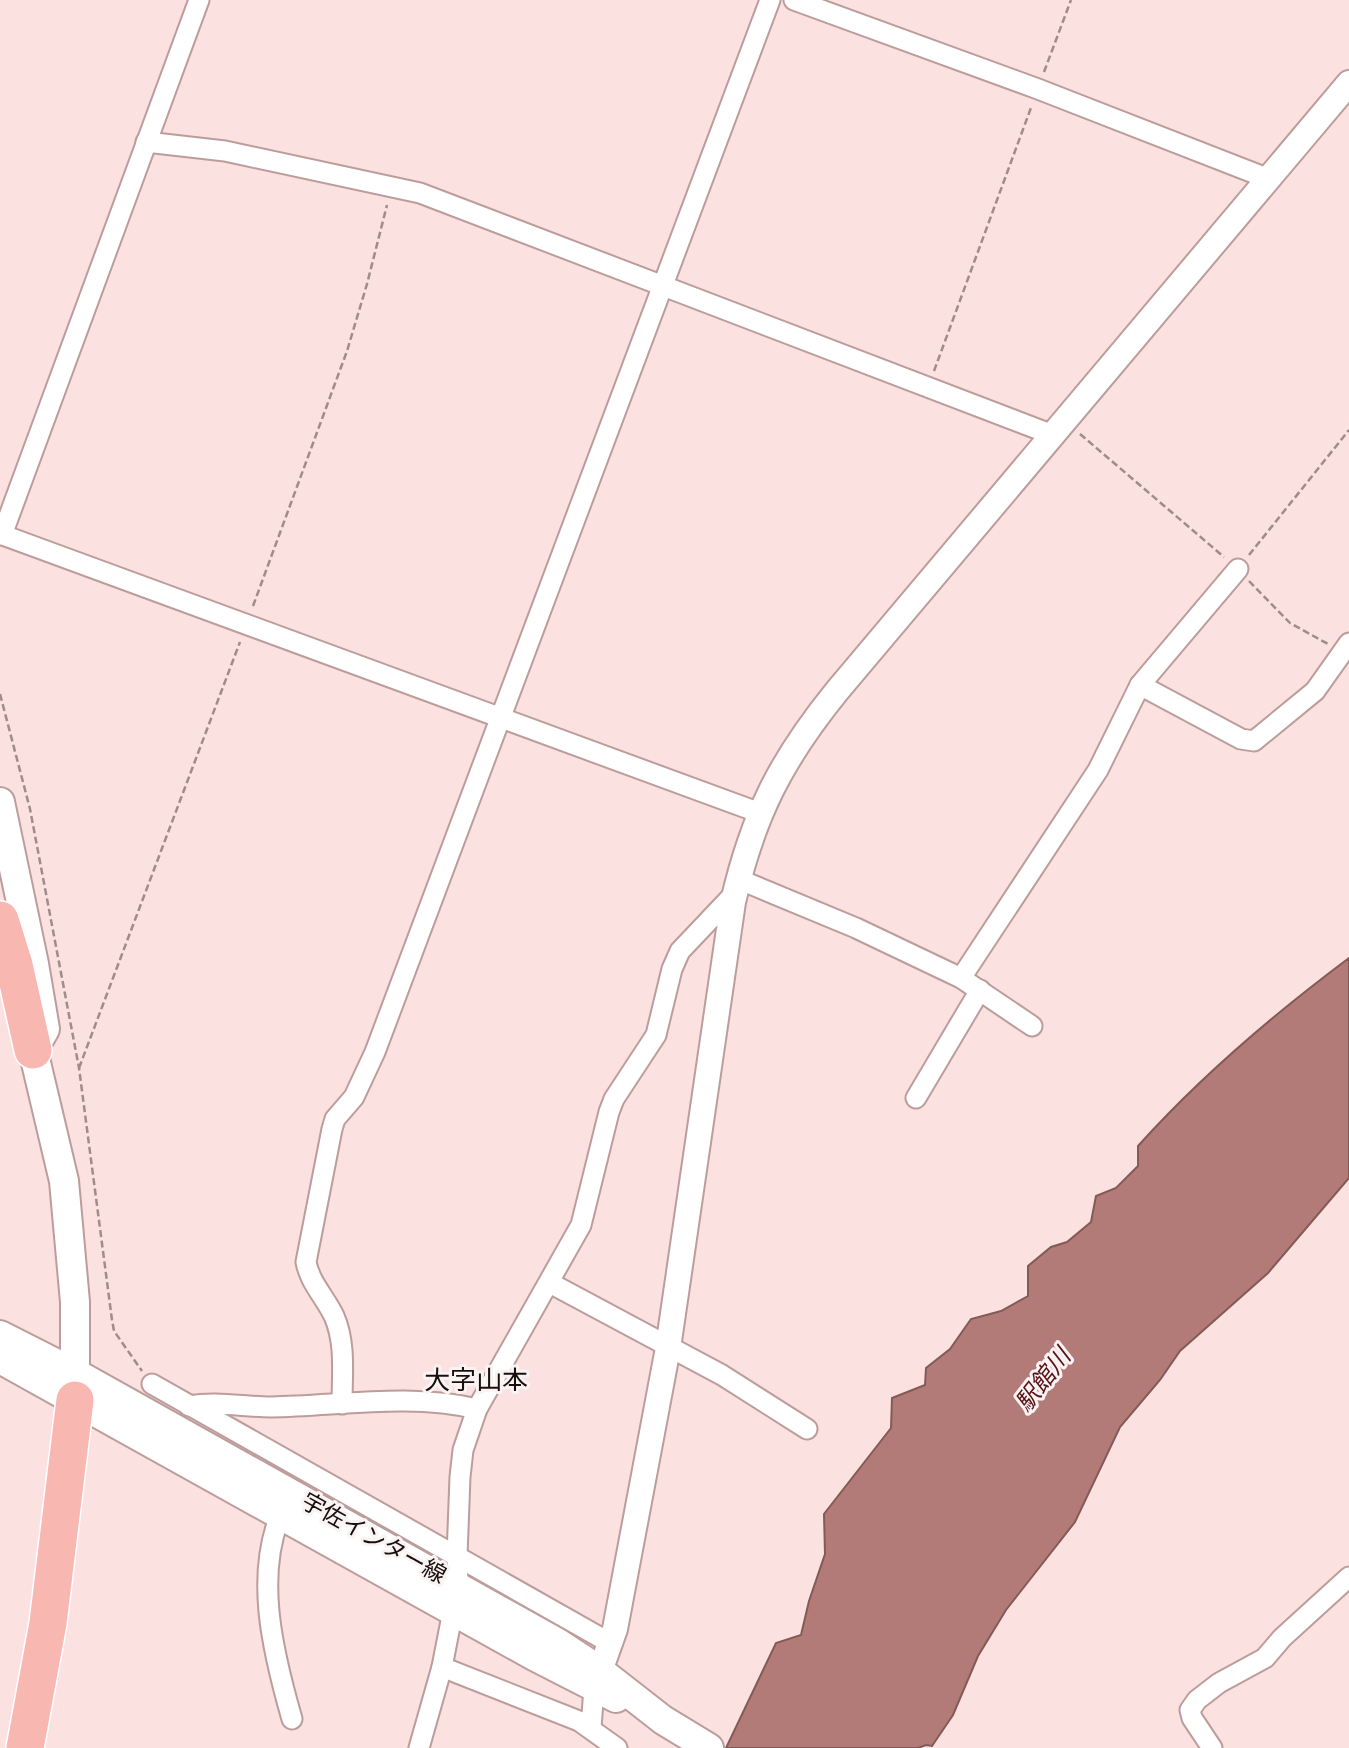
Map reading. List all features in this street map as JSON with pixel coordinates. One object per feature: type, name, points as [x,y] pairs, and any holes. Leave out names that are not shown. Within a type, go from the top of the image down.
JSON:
[{"type":"highway","points":[[0,920],[14,965],[33,1050]]},
{"type":"highway","points":[[25,1748],[48,1623],[75,1386]]},
{"type":"main road","points":[[0,802],[45,1029],[33,1050],[64,1181],[75,1302],[75,1386]]},
{"type":"main road","name":"宇佐インター線","points":[[0,1335],[75,1386]]},
{"type":"main road","name":"宇佐インター線","points":[[0,1359],[75,1386],[292,1492],[456,1598],[596,1679],[704,1746]]},
{"type":"street","points":[[199,0],[1,534],[760,813]]},
{"type":"street","points":[[342,1404],[342,1348],[339,1333],[329,1307],[308,1272],[306,1262],[335,1119],[354,1097],[369,1068],[771,0]]},
{"type":"street","points":[[794,0],[1038,89],[1269,179]]},
{"type":"street","points":[[591,1728],[596,1679],[611,1643],[668,1348],[736,886],[760,813],[778,773],[811,723],[1349,83]]},
{"type":"street","points":[[146,142],[225,151],[400,187],[928,387],[1059,428]]},
{"type":"street","points":[[961,978],[1097,770],[1140,685],[1238,569]]},
{"type":"street","points":[[1140,685],[1241,739],[1254,741],[1260,739],[1315,691],[1346,648]]},
{"type":"street","points":[[736,886],[856,928],[961,978],[1032,1026]]},
{"type":"street","points":[[419,1748],[442,1667],[456,1598],[463,1450],[477,1409],[581,1225],[614,1099],[660,1026],[676,959],[688,940],[736,886]]},
{"type":"street","points":[[916,1098],[980,990]]},
{"type":"street","points":[[550,1283],[752,1393],[807,1429]]},
{"type":"street","points":[[152,1384],[189,1406],[292,1492],[457,1556],[611,1643]]},
{"type":"street","points":[[189,1406],[202,1403],[258,1407],[418,1402],[477,1409]]},
{"type":"street","points":[[292,1492],[269,1560],[268,1609],[283,1689],[292,1719]]},
{"type":"street","points":[[1212,1748],[1192,1718],[1190,1710],[1197,1700],[1219,1683],[1265,1658],[1282,1638],[1349,1577]]},
{"type":"street","points":[[442,1667],[565,1715],[591,1728],[617,1748]]},
{"type":"path","points":[[928,387],[1071,0]]},
{"type":"path","points":[[1059,428],[1238,569],[1290,623],[1346,648]]},
{"type":"path","points":[[1238,569],[1349,430]]},
{"type":"path","points":[[0,694],[30,808],[80,1070],[114,1331],[152,1384]]},
{"type":"water","name":"駅館川","points":[[1349,958],[1349,1178],[1268,1273],[1180,1351],[1160,1380],[1120,1427],[1075,1522],[1006,1610],[978,1656],[953,1715],[932,1746],[726,1748],[776,1643],[801,1635],[825,1554],[824,1514],[891,1428],[892,1398],[925,1385],[926,1368],[950,1349],[971,1319],[1001,1311],[1028,1296],[1028,1266],[1051,1247],[1067,1242],[1091,1222],[1096,1196],[1116,1188],[1138,1166],[1138,1146],[1162,1120],[1239,1047]]},
{"type":"district","name":"大字山本","points":[[476,1380]]}]
